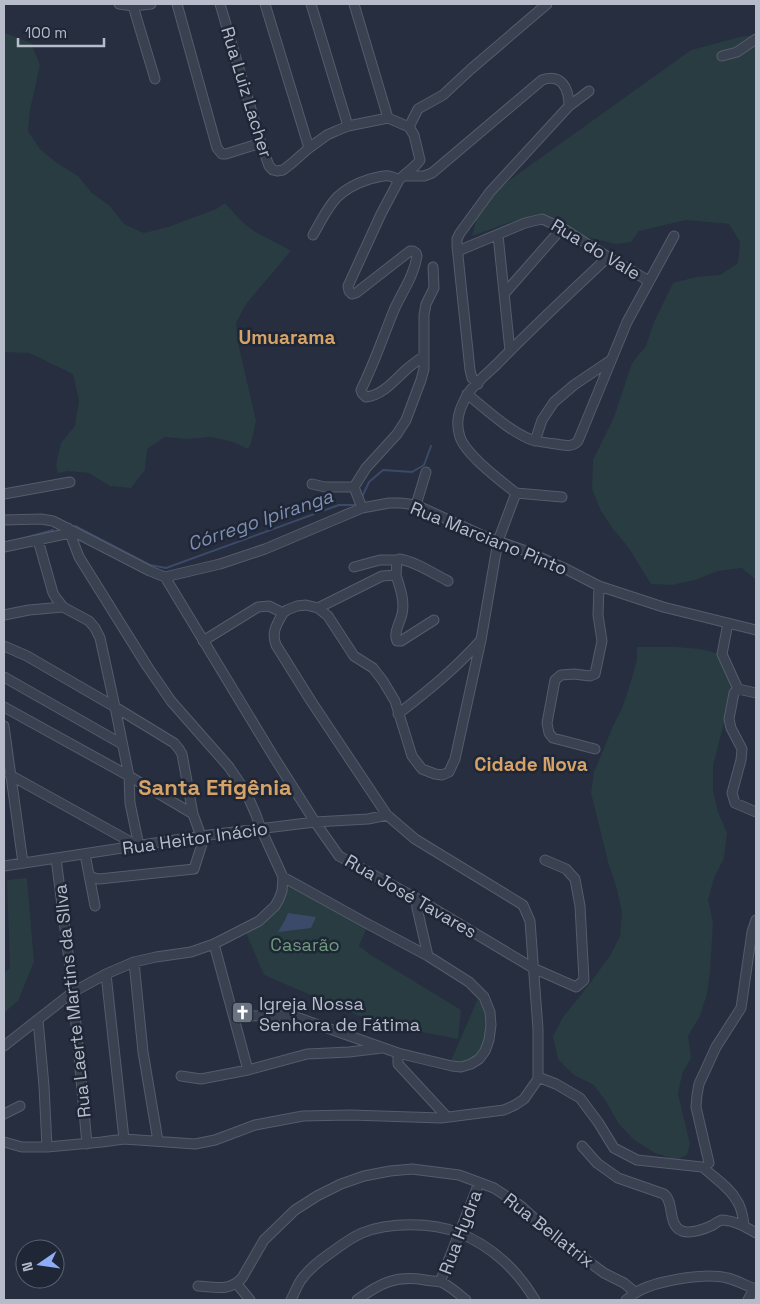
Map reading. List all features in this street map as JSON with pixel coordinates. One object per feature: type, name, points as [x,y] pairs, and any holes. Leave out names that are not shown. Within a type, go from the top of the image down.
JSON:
[{"type":"street","points":[[120,4],[133,6],[151,4]]},
{"type":"street","points":[[176,4],[217,148],[222,154],[226,154],[261,143]]},
{"type":"street","name":"Rua Luiz Lacher","points":[[220,4],[269,166],[273,170],[283,170],[309,148]]},
{"type":"street","points":[[265,4],[309,148],[327,136],[348,126],[388,118],[408,127],[414,135],[420,160],[418,164],[401,178],[381,214],[348,286],[352,294],[356,293],[405,253],[412,251],[416,253],[417,260],[410,280],[395,308],[372,369],[361,390],[362,393],[366,397],[375,395],[388,387],[424,356]]},
{"type":"street","points":[[311,4],[348,126]]},
{"type":"street","points":[[354,4],[388,118]]},
{"type":"street","points":[[408,127],[418,109],[443,95],[546,4]]},
{"type":"street","points":[[133,6],[154,79]]},
{"type":"street","points":[[722,56],[737,52],[756,39]]},
{"type":"street","points":[[313,235],[330,205],[347,188],[384,175],[401,178],[424,176],[432,173],[542,80],[554,78],[562,84],[567,89],[569,95],[569,106]]},
{"type":"street","points":[[478,384],[472,378],[470,370],[457,239],[490,192],[569,106],[589,90]]},
{"type":"street","name":"Rua do Vale","points":[[458,251],[525,223],[544,219],[649,281]]},
{"type":"street","points":[[504,294],[562,228]]},
{"type":"street","points":[[498,235],[510,351]]},
{"type":"street","points":[[467,394],[513,430],[524,436],[535,441],[568,446],[575,444],[578,441],[628,322],[674,236]]},
{"type":"street","points":[[562,497],[516,493],[466,448],[460,437],[457,423],[458,416],[467,394],[608,257]]},
{"type":"street","points":[[354,487],[366,468],[397,434],[406,420],[421,380],[424,368],[424,315],[426,304],[434,288],[433,267]]},
{"type":"street","points":[[535,441],[542,420],[554,402],[597,368],[611,360]]},
{"type":"street","points":[[416,506],[426,472]]},
{"type":"street","points":[[4,494],[70,482]]},
{"type":"street","points":[[312,484],[325,487],[354,487]]},
{"type":"street","points":[[354,487],[360,504]]},
{"type":"street","points":[[4,1142],[22,1147],[47,1147],[87,1144],[124,1138],[195,1144],[215,1140],[254,1125],[303,1116],[447,1117],[504,1110],[515,1106],[524,1099],[538,1079],[538,1029],[530,921],[522,905],[415,839],[387,815],[276,645],[274,634],[275,627],[282,613],[287,610],[306,605],[318,608],[328,616],[354,656],[373,668],[379,676],[394,701],[412,756],[422,769],[442,775],[448,772],[455,759],[481,640],[498,541],[516,493]]},
{"type":"street","name":"Rua Marciano Pinto","points":[[165,577],[220,564],[247,555],[360,504],[401,503],[416,506],[486,537],[526,551],[599,586],[663,607],[756,630]]},
{"type":"street","points":[[4,520],[41,519],[53,521],[69,531],[165,577]]},
{"type":"street","points":[[4,547],[69,531]]},
{"type":"street","points":[[4,1046],[74,992],[106,974],[134,962],[156,956],[191,952],[214,944],[259,920],[274,906],[282,891],[283,877],[246,792],[229,767],[171,701],[147,666],[80,557],[69,531]]},
{"type":"street","points":[[38,540],[56,598],[63,607],[89,621],[100,638],[122,744],[128,776],[130,803],[139,846]]},
{"type":"street","points":[[354,567],[380,560],[405,560],[448,581]]},
{"type":"street","points":[[397,560],[396,575],[403,603],[402,614],[395,634],[397,641],[401,641],[434,620]]},
{"type":"street","points":[[318,608],[382,576],[396,575]]},
{"type":"street","name":"Rua José Tavares","points":[[165,577],[315,822],[339,856],[416,898],[533,968],[576,987],[584,980],[580,906],[575,879],[566,870],[545,860]]},
{"type":"street","points":[[595,749],[554,738],[549,733],[547,723],[555,680],[562,675],[590,676],[595,674],[602,640],[598,615],[599,586]]},
{"type":"street","points":[[203,641],[258,607],[269,606],[282,613]]},
{"type":"street","points":[[4,616],[29,610],[63,607]]},
{"type":"street","points":[[728,623],[722,654],[738,688],[756,693]]},
{"type":"street","points":[[398,714],[440,681],[481,640]]},
{"type":"street","points":[[4,646],[27,656],[115,707],[174,743],[182,754],[193,814],[202,844],[194,869],[99,879],[89,875]]},
{"type":"street","points":[[4,677],[122,744]]},
{"type":"street","points":[[738,688],[734,693],[729,719],[731,728],[742,748],[741,760],[732,793],[735,803],[756,812]]},
{"type":"street","points":[[4,707],[193,814]]},
{"type":"street","points":[[4,726],[23,863]]},
{"type":"street","points":[[10,775],[139,846]]},
{"type":"street","name":"Rua Heitor Inácio","points":[[4,866],[201,836],[315,822],[368,819],[387,815]]},
{"type":"street","points":[[85,854],[95,906]]},
{"type":"street","name":"Rua Laerte Martins da SIlva","points":[[56,858],[74,992],[87,1144]]},
{"type":"street","points":[[234,1017],[272,1015],[296,1017],[398,1053],[461,1067],[479,1059],[485,1051],[489,1040],[490,1012],[484,997],[469,982],[428,956],[283,877]]},
{"type":"street","points":[[416,898],[428,956]]},
{"type":"street","points":[[744,1225],[738,1202],[705,1164],[706,1149],[696,1107],[699,1084],[716,1047],[740,1008],[752,932],[756,920]]},
{"type":"street","points":[[214,944],[248,1070]]},
{"type":"street","points":[[134,962],[143,1052],[158,1141]]},
{"type":"street","points":[[106,974],[124,1138]]},
{"type":"street","points":[[38,1020],[47,1147]]},
{"type":"street","points":[[181,1076],[201,1079],[248,1070],[307,1054],[383,1048]]},
{"type":"street","points":[[398,1053],[398,1064],[447,1117]]},
{"type":"street","points":[[538,1077],[556,1084],[580,1098],[614,1148],[637,1160],[692,1166],[705,1164]]},
{"type":"street","points":[[4,1114],[20,1106]]},
{"type":"street","points":[[582,1146],[597,1163],[618,1178],[667,1196],[675,1225],[681,1230],[691,1232],[722,1220],[744,1225],[756,1233]]},
{"type":"street","name":"Rua Bellatrix","points":[[237,1284],[264,1240],[295,1210],[341,1184],[381,1172],[412,1169],[459,1175],[494,1188],[521,1206],[550,1233],[604,1273],[624,1283],[636,1293]]},
{"type":"street","name":"Rua Hydra","points":[[440,1282],[479,1183]]},
{"type":"street","points":[[291,1300],[302,1279],[319,1261],[340,1246],[362,1234],[385,1226],[416,1224],[459,1232],[476,1242],[498,1256],[517,1274],[536,1300]]},
{"type":"street","points":[[626,1300],[651,1286],[705,1275],[727,1278],[755,1289],[748,1300]]},
{"type":"street","points":[[357,1300],[373,1289],[390,1281],[414,1278],[440,1282],[466,1300]]},
{"type":"street","points":[[198,1286],[224,1288],[237,1284],[250,1300]]},
{"type":"green space","points":[[4,34],[31,43],[40,65],[30,110],[28,131],[40,149],[57,163],[78,176],[92,193],[110,206],[124,224],[144,233],[168,227],[216,209],[225,203],[252,230],[291,251],[246,304],[236,323],[239,347],[256,421],[248,449],[233,442],[211,437],[187,439],[165,437],[147,449],[145,470],[131,488],[110,486],[89,473],[68,471],[58,473],[56,465],[61,443],[75,426],[79,400],[73,374],[29,353],[4,352]]},
{"type":"green space","points":[[755,35],[756,580],[742,568],[718,571],[695,580],[672,585],[651,584],[628,547],[601,511],[592,489],[593,460],[614,417],[632,363],[646,346],[654,322],[673,283],[696,277],[720,275],[738,263],[740,242],[729,224],[686,220],[639,231],[631,242],[615,244],[576,234],[562,223],[543,214],[508,223],[472,236],[478,213],[493,192],[691,50]]},
{"type":"green space","points":[[637,647],[700,649],[724,655],[733,677],[713,766],[713,790],[718,812],[727,833],[724,858],[714,878],[708,900],[713,922],[707,994],[700,1016],[688,1036],[691,1058],[682,1074],[678,1094],[690,1144],[687,1155],[676,1160],[655,1153],[634,1140],[618,1123],[594,1085],[574,1075],[558,1059],[553,1037],[563,1017],[610,956],[620,936],[622,911],[591,793],[594,772],[623,706],[631,681],[637,659]]},
{"type":"green space","points":[[27,878],[34,962],[18,1001],[4,1013],[4,973],[10,968],[7,880]]},
{"type":"green space","name":"Casarão","points":[[287,885],[366,929],[359,946],[461,1010],[458,1039],[376,1023],[264,975],[246,933],[276,912]]},
{"type":"green space","points":[[479,996],[488,1011],[488,1040],[477,1056],[461,1063],[451,1061]]},
{"type":"water","points":[[288,913],[316,917],[311,928],[278,932]]},
{"type":"waterway","name":"Córrego Ipiranga","points":[[361,499],[369,482],[383,470],[412,472],[424,465],[431,446]]},
{"type":"waterway","name":"Córrego Ipiranga","points":[[75,526],[150,565],[166,568],[339,505],[357,505]]},
{"type":"waterway","name":"Córrego Ipiranga","points":[[17,540],[53,530]]},
{"type":"place","name":"Igreja Nossa Senhora de Fátima","points":[[243,1013]]},
{"type":"district","name":"Umuarama","points":[[287,337]]},
{"type":"district","name":"Cidade Nova","points":[[531,764]]},
{"type":"district","name":"Santa Efigênia","points":[[215,787]]}]
